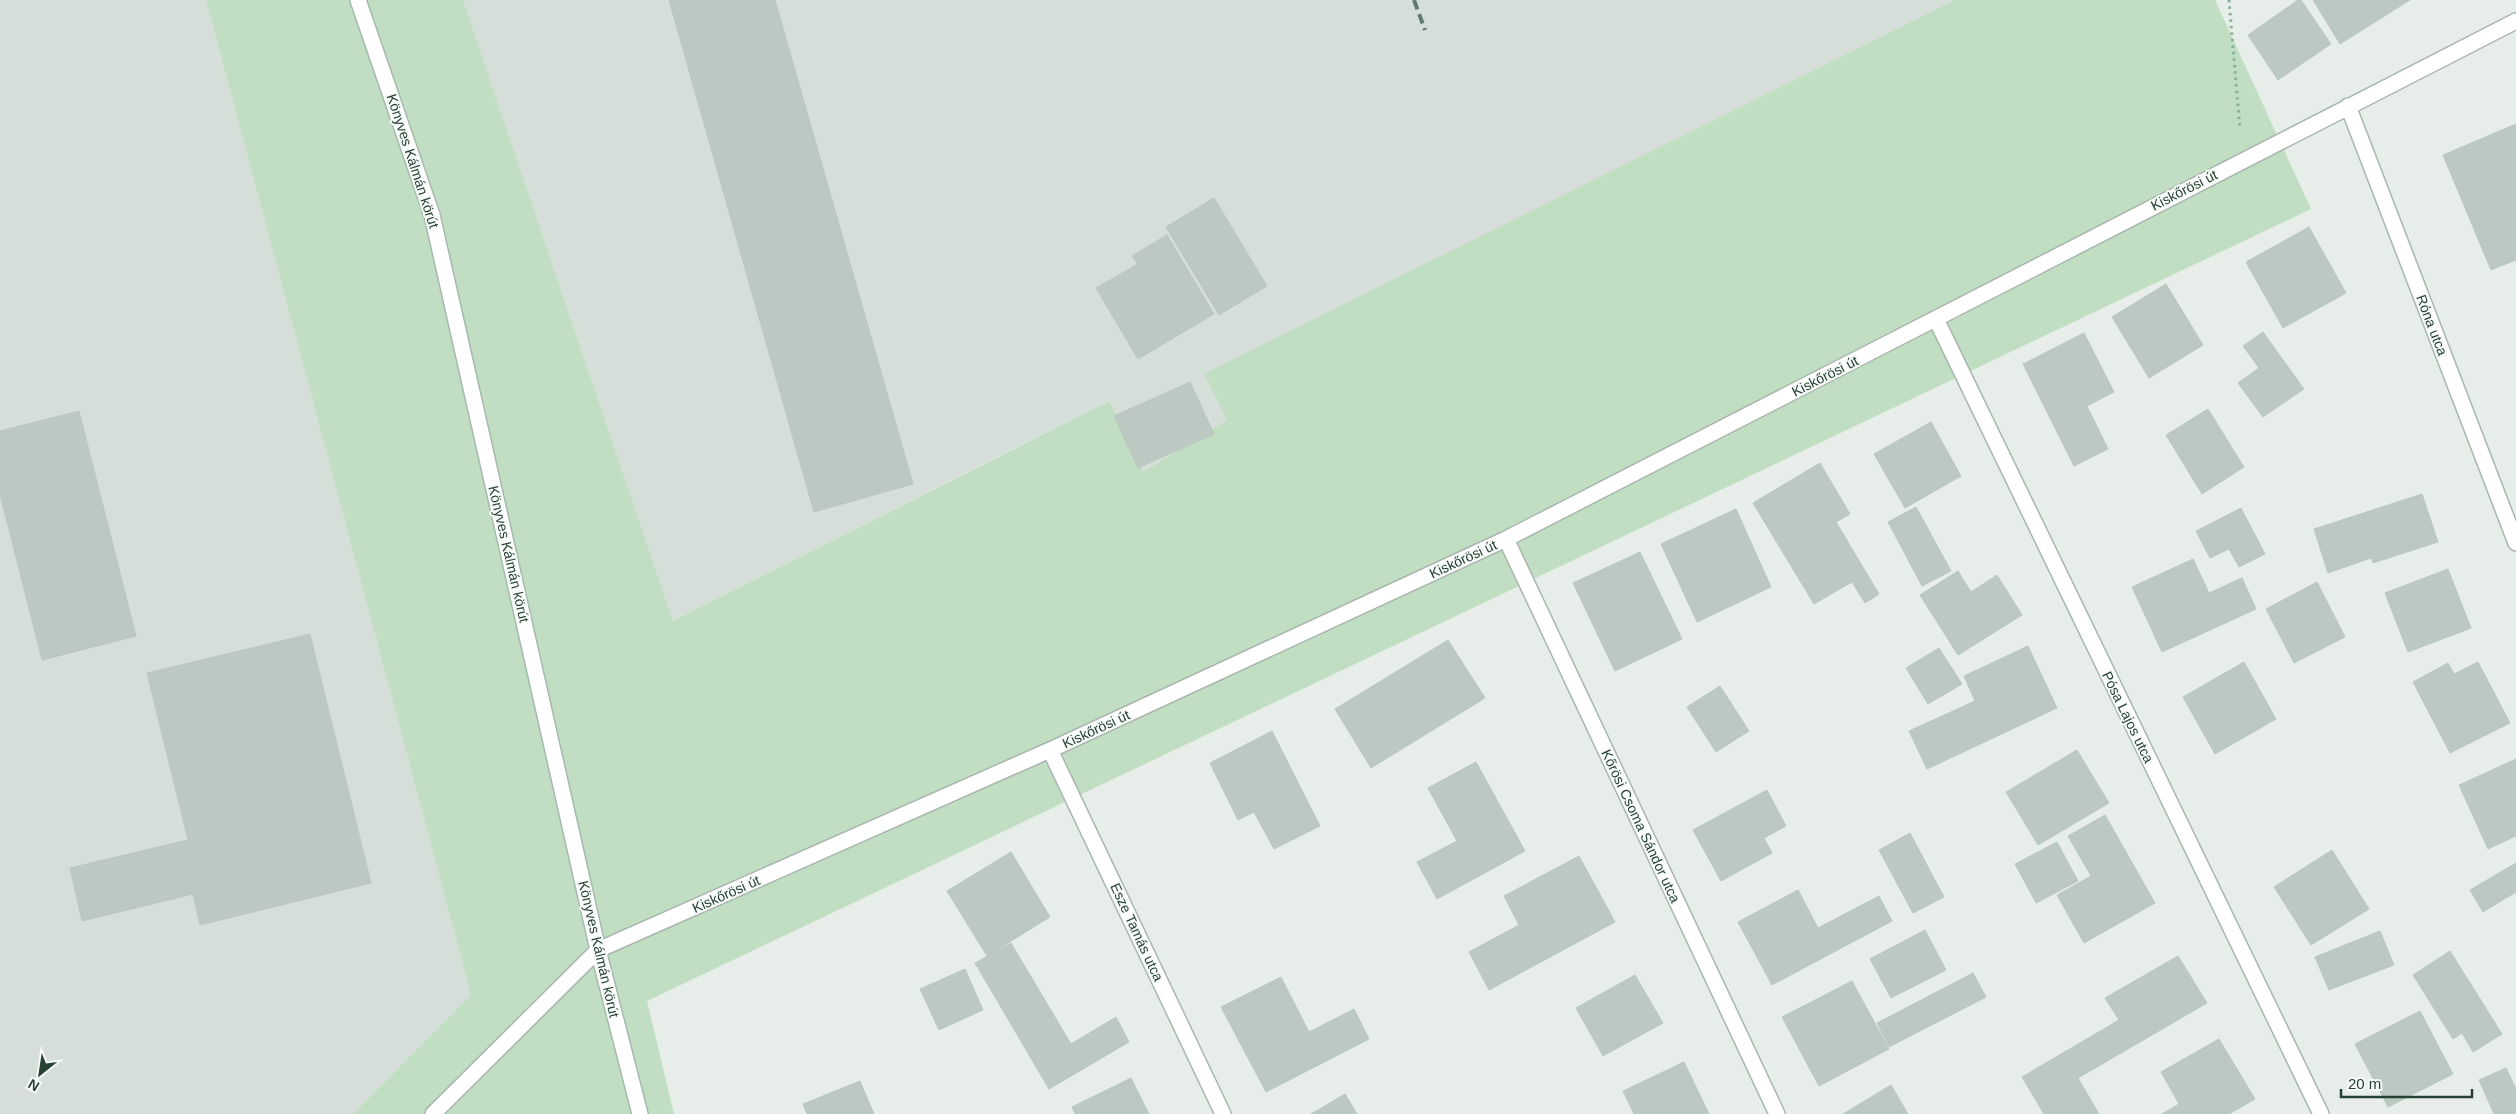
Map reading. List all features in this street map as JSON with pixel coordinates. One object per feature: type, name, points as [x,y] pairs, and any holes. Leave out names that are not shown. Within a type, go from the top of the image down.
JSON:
[{"type":"street","name":"Könyves Kálmán körút","points":[[358,0],[432,215],[598,950],[640,1114]]},
{"type":"street","name":"Kiskőrösi út","points":[[433,1114],[598,950],[1050,750],[1506,539],[1936,319],[2243,159],[2516,21]]},
{"type":"street","name":"Róna utca","points":[[2348,106],[2516,543]]},
{"type":"street","name":"Pósa Lajos utca","points":[[1936,319],[2322,1114]]},
{"type":"street","name":"Kőrösi Csoma Sándor utca","points":[[1506,539],[1776,1114]]},
{"type":"street","name":"Esze Tamás utca","points":[[1050,750],[1223,1114]]},
{"type":"path","points":[[2229,0],[2243,159]]},
{"type":"shaded area","points":[[0,0],[206,0],[471,995],[353,1114],[0,1114]]},
{"type":"shaded area","points":[[463,0],[1954,0],[1205,374],[1227,420],[1143,472],[1108,401],[673,621]]},
{"type":"green space","points":[[206,0],[463,0],[673,621],[1109,401],[1143,472],[1227,420],[1204,374],[1954,0],[2215,0],[2311,209],[647,1001],[674,1114],[353,1114],[471,995]]},
{"type":"building","points":[[669,0],[775,0],[913,484],[814,512]]},
{"type":"building","points":[[2298,0],[2301,0],[2331,44],[2278,80],[2248,35]]},
{"type":"building","points":[[2313,0],[2410,0],[2340,44]]},
{"type":"building","points":[[2516,124],[2516,260],[2491,270],[2443,155]]},
{"type":"building","points":[[1214,198],[1267,286],[1219,315],[1166,227]]},
{"type":"building","points":[[2309,227],[2346,293],[2283,328],[2246,262]]},
{"type":"building","points":[[1167,235],[1214,314],[1138,359],[1096,288],[1138,264],[1132,256]]},
{"type":"building","points":[[2166,284],[2203,345],[2149,378],[2112,317]]},
{"type":"building","points":[[2263,332],[2304,389],[2263,417],[2238,383],[2259,368],[2243,346]]},
{"type":"building","points":[[2084,333],[2114,392],[2087,406],[2108,449],[2074,466],[2023,364]]},
{"type":"building","points":[[1190,382],[1214,434],[1138,468],[1114,416]]},
{"type":"building","points":[[2208,409],[2244,467],[2202,494],[2166,435]]},
{"type":"building","points":[[79,411],[136,636],[42,660],[0,494],[0,431]]},
{"type":"building","points":[[1931,422],[1961,476],[1905,508],[1874,454]]},
{"type":"building","points":[[1820,463],[1850,514],[1836,522],[1879,594],[1865,603],[1852,582],[1814,604],[1753,503]]},
{"type":"building","points":[[2422,494],[2438,542],[2373,563],[2371,558],[2328,573],[2314,529]]},
{"type":"building","points":[[1916,507],[1951,571],[1922,586],[1888,522]]},
{"type":"building","points":[[2241,508],[2265,554],[2239,567],[2229,549],[2210,558],[2196,531]]},
{"type":"building","points":[[1736,509],[1771,587],[1697,622],[1661,544]]},
{"type":"building","points":[[1640,552],[1682,639],[1615,671],[1573,583]]},
{"type":"building","points":[[2193,559],[2209,593],[2242,578],[2256,609],[2162,652],[2132,587]]},
{"type":"building","points":[[2448,569],[2471,628],[2408,652],[2385,593]]},
{"type":"building","points":[[1958,571],[1971,592],[1997,575],[2022,615],[1958,655],[1920,595]]},
{"type":"building","points":[[2317,582],[2345,637],[2294,663],[2266,609]]},
{"type":"building","points":[[310,634],[371,883],[200,925],[193,894],[82,921],[70,868],[188,840],[147,673]]},
{"type":"building","points":[[1448,640],[1485,698],[1371,768],[1335,709]]},
{"type":"building","points":[[2028,646],[2057,708],[1927,769],[1909,731],[1975,701],[1964,676]]},
{"type":"building","points":[[1939,648],[1962,684],[1928,704],[1906,668]]},
{"type":"building","points":[[2244,662],[2276,719],[2215,754],[2183,697]]},
{"type":"building","points":[[2478,662],[2510,723],[2450,753],[2413,682],[2448,663],[2454,674]]},
{"type":"building","points":[[1720,686],[1749,731],[1716,752],[1687,707]]},
{"type":"building","points":[[1272,731],[1320,826],[1274,849],[1254,812],[1238,820],[1210,763]]},
{"type":"building","points":[[2077,750],[2109,803],[2038,845],[2006,792]]},
{"type":"building","points":[[2516,759],[2516,836],[2488,849],[2459,785]]},
{"type":"building","points":[[1476,762],[1525,851],[1437,899],[1417,862],[1457,841],[1428,788]]},
{"type":"building","points":[[1767,790],[1786,826],[1764,838],[1772,853],[1721,881],[1693,830]]},
{"type":"building","points":[[2105,815],[2155,903],[2084,943],[2057,895],[2091,876],[2068,836]]},
{"type":"building","points":[[1910,833],[1944,897],[1913,913],[1879,850]]},
{"type":"building","points":[[2057,842],[2078,881],[2036,903],[2015,864]]},
{"type":"building","points":[[2332,850],[2369,909],[2311,945],[2274,887]]},
{"type":"building","points":[[1011,852],[1050,917],[987,956],[947,891]]},
{"type":"building","points":[[1579,856],[1615,922],[1489,990],[1469,952],[1519,925],[1504,896]]},
{"type":"building","points":[[2516,863],[2516,892],[2483,912],[2470,890]]},
{"type":"building","points":[[1798,890],[1818,928],[1879,896],[1892,921],[1772,985],[1738,922]]},
{"type":"building","points":[[1925,930],[1946,970],[1891,998],[1870,959]]},
{"type":"building","points":[[2380,931],[2394,965],[2329,990],[2315,957]]},
{"type":"building","points":[[1011,943],[1071,1044],[1116,1017],[1129,1042],[1049,1089],[975,963]]},
{"type":"building","points":[[2450,951],[2502,1034],[2473,1052],[2462,1033],[2453,1039],[2413,975]]},
{"type":"building","points":[[2178,956],[2207,1003],[2078,1078],[2099,1114],[2044,1114],[2022,1077],[2119,1020],[2105,998]]},
{"type":"building","points":[[965,969],[983,1010],[939,1030],[920,989]]},
{"type":"building","points":[[1973,973],[1986,997],[1889,1047],[1877,1023]]},
{"type":"building","points":[[1635,975],[1663,1023],[1603,1056],[1576,1008]]},
{"type":"building","points":[[1281,977],[1309,1032],[1354,1009],[1369,1039],[1266,1092],[1221,1007]]},
{"type":"building","points":[[1852,981],[1889,1049],[1819,1086],[1782,1017]]},
{"type":"building","points":[[2420,1011],[2453,1074],[2388,1107],[2355,1044]]},
{"type":"building","points":[[2219,1039],[2255,1099],[2229,1114],[2162,1114],[2179,1104],[2161,1072]]},
{"type":"building","points":[[1684,1062],[1709,1114],[1634,1114],[1623,1091]]},
{"type":"building","points":[[2506,1068],[2516,1089],[2516,1114],[2494,1114],[2479,1080]]},
{"type":"building","points":[[1131,1078],[1149,1114],[1075,1114],[1072,1107]]},
{"type":"building","points":[[860,1081],[874,1114],[807,1114],[803,1104]]},
{"type":"building","points":[[1891,1085],[1908,1114],[1843,1114]]},
{"type":"building","points":[[1345,1094],[1357,1114],[1311,1114]]},
{"type":"railway","points":[[1414,0],[1425,30]]}]
